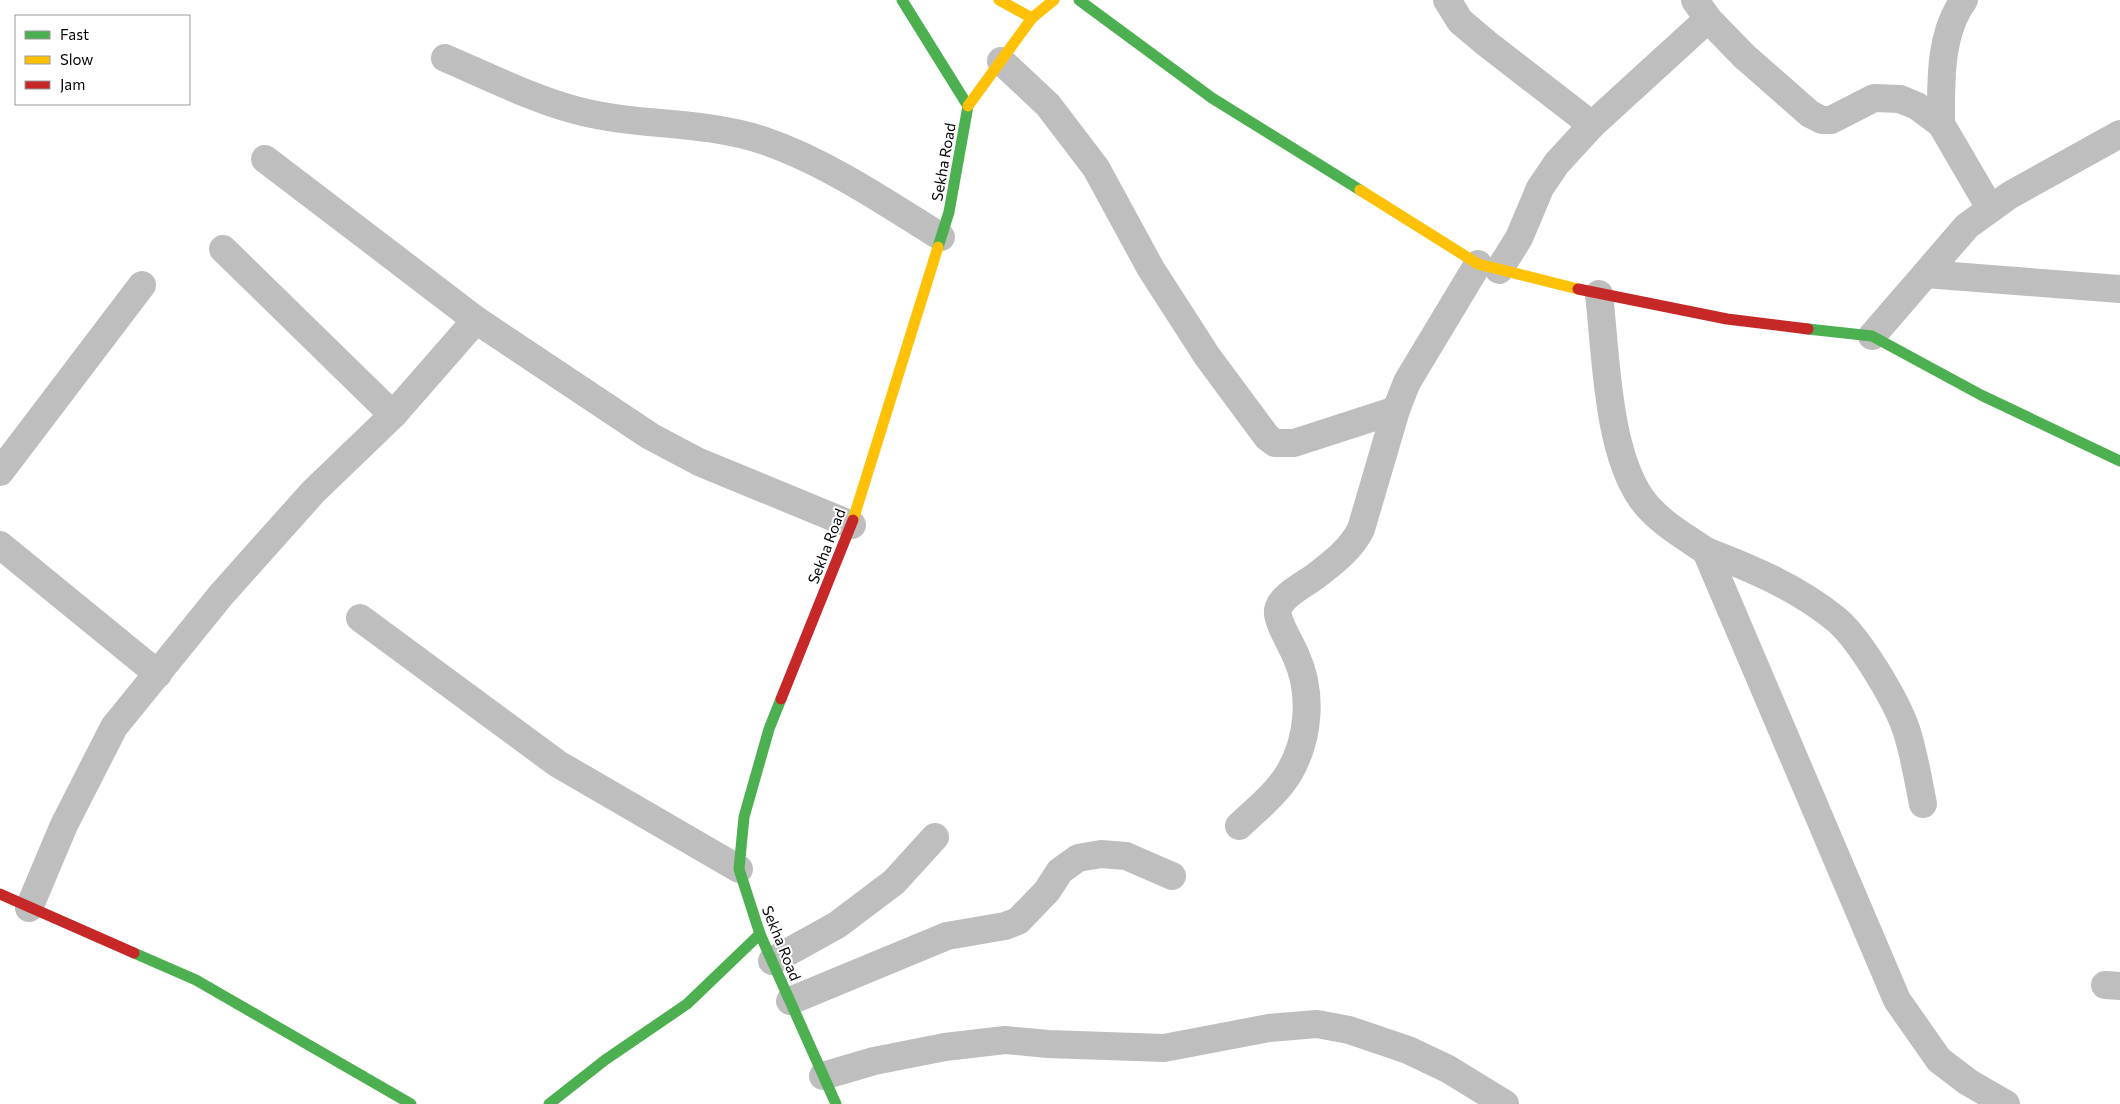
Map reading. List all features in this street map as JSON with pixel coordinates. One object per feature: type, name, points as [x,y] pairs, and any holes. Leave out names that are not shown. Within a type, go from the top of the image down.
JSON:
[{"type":"street","name":"Sekha Road","points":[[836,1104],[760,934],[739,869],[744,818],[769,728],[852,525],[949,212],[968,106],[902,0]]},
{"type":"street","points":[[999,0],[1032,18]]},
{"type":"street","points":[[968,106],[1032,18],[1054,0]]},
{"type":"street","points":[[1079,0],[1212,98],[1489,267],[1599,294],[1727,319],[1872,336],[1981,395],[2120,461]]},
{"type":"street","points":[[1446,0],[1460,21],[1592,125]]},
{"type":"street","points":[[1941,124],[1941,91],[1946,42],[1954,16],[1964,0]]},
{"type":"street","points":[[1239,826],[1279,786],[1289,773],[1301,745],[1305,724],[1308,704],[1304,684],[1299,662],[1279,618],[1279,608],[1286,599],[1318,575],[1356,540],[1361,529],[1396,410],[1407,382],[1489,267],[1519,238],[1546,176],[1702,10],[1744,56],[1810,114],[1822,120],[1836,118],[1874,98],[1889,97],[1917,106],[1941,124],[1990,208]]},
{"type":"street","points":[[445,58],[575,110],[727,132],[764,141],[809,160],[855,184],[941,237]]},
{"type":"street","points":[[1001,60],[1048,106],[1096,168],[1156,277],[1207,356],[1267,437],[1275,443],[1294,444],[1396,410]]},
{"type":"street","points":[[1872,336],[1967,226],[1990,208],[2120,134]]},
{"type":"street","points":[[265,159],[476,320],[650,436],[699,462],[852,525]]},
{"type":"street","points":[[223,249],[393,414]]},
{"type":"street","points":[[1926,274],[2120,289]]},
{"type":"street","points":[[0,472],[142,285]]},
{"type":"street","points":[[1599,294],[1616,435],[1629,478],[1642,500],[1661,519],[1706,551],[1751,568],[1788,587],[1839,622],[1878,674],[1897,709],[1906,730],[1923,804]]},
{"type":"street","points":[[29,908],[64,825],[114,727],[221,596],[313,492],[393,414],[476,320]]},
{"type":"street","points":[[0,546],[158,674]]},
{"type":"street","points":[[1706,551],[1897,1000],[1939,1060],[1968,1082],[2006,1104]]},
{"type":"street","points":[[360,618],[558,764],[739,869]]},
{"type":"street","points":[[772,961],[837,925],[894,882],[935,837]]},
{"type":"street","points":[[790,1001],[947,936],[1005,926],[1018,921],[1047,891],[1060,871],[1078,858],[1102,854],[1126,856],[1172,876]]},
{"type":"street","points":[[0,894],[196,980],[411,1104]]},
{"type":"street","points":[[549,1104],[605,1060],[687,1004],[760,934]]},
{"type":"street","points":[[823,1076],[874,1061],[927,1050],[997,1041],[1164,1048],[1269,1028],[1317,1024],[1349,1030],[1408,1050],[1448,1069],[1506,1104]]},
{"type":"traffic: fast","points":[[902,0],[968,106],[949,212],[938,247]]},
{"type":"traffic: fast","points":[[1079,0],[1212,98],[1360,190]]},
{"type":"traffic: fast","points":[[1808,329],[1872,336],[1981,395],[2120,461]]},
{"type":"traffic: fast","points":[[781,699],[769,729],[744,817],[739,869],[760,934],[836,1104]]},
{"type":"traffic: fast","points":[[549,1104],[605,1060],[687,1004],[760,934]]},
{"type":"traffic: fast","points":[[134,953],[196,980],[411,1104]]},
{"type":"traffic: slow","points":[[999,0],[1032,18]]},
{"type":"traffic: slow","points":[[968,106],[1032,18],[1054,0]]},
{"type":"traffic: slow","points":[[1360,190],[1478,264],[1578,289]]},
{"type":"traffic: slow","points":[[853,520],[938,247]]},
{"type":"traffic: jam","points":[[1578,289],[1727,319],[1808,329]]},
{"type":"traffic: jam","points":[[781,699],[853,520]]},
{"type":"traffic: jam","points":[[0,894],[134,953]]}]
